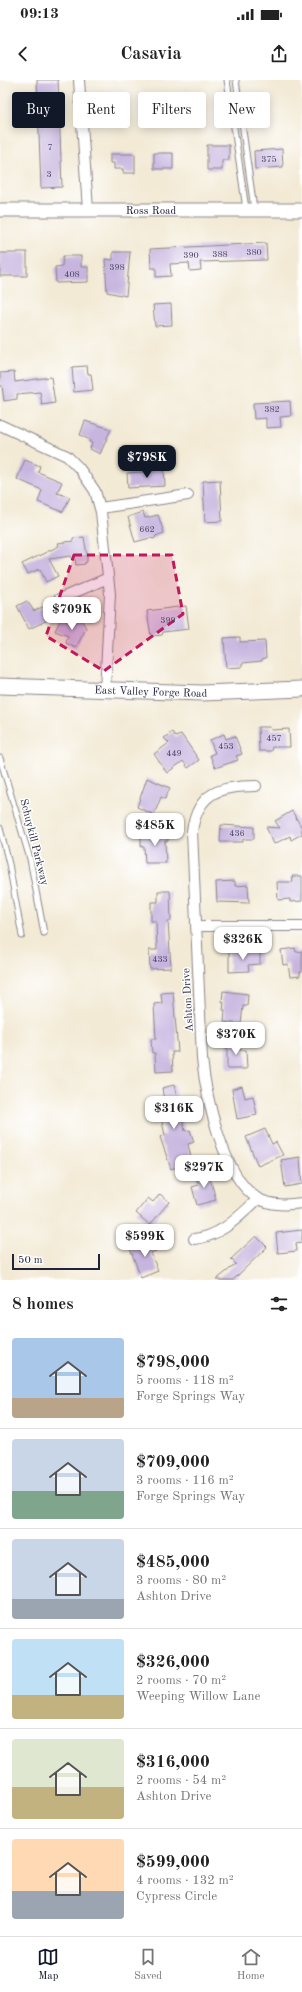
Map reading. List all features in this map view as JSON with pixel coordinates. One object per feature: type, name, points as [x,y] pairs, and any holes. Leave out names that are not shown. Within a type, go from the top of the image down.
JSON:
[{"type":"main road","name":"East Valley Forge Road","points":[[0,686],[202,693],[302,689]]},
{"type":"street","points":[[79,80],[88,210]]},
{"type":"street","name":"Ross Road","points":[[0,210],[302,210]]},
{"type":"street","points":[[0,425],[67,456],[91,483],[100,508],[110,594],[105,690]]},
{"type":"street","points":[[100,508],[188,495]]},
{"type":"street","points":[[59,599],[108,578]]},
{"type":"street","name":"Ashton Drive","points":[[256,786],[236,786],[224,788],[210,794],[201,804],[194,817],[192,831],[202,1059],[208,1102],[220,1138],[231,1164],[248,1191],[258,1198],[274,1204],[302,1203]]},
{"type":"street","points":[[196,926],[302,926]]},
{"type":"street","points":[[194,1239],[205,1238],[221,1231],[258,1198]]},
{"type":"lane","points":[[227,80],[250,210]]},
{"type":"lane","points":[[236,80],[250,210]]},
{"type":"lane","name":"Schuykill Parkway","points":[[0,758],[30,859],[44,933]]},
{"type":"lane","points":[[0,828],[11,871],[22,936]]},
{"type":"highlighted area","points":[[74,555],[172,555],[183,614],[104,671],[46,636]]},
{"type":"building","points":[[37,80],[58,80],[58,92],[37,92]]},
{"type":"building","points":[[39,128],[60,128],[62,187],[41,188]]},
{"type":"building","points":[[207,145],[229,145],[229,160],[222,160],[222,170],[207,170]]},
{"type":"building","points":[[282,149],[283,167],[255,169],[254,151]]},
{"type":"building","points":[[154,153],[173,153],[173,169],[154,169]]},
{"type":"building","points":[[110,154],[135,154],[135,173],[123,173],[123,169],[114,169],[114,163],[110,163]]},
{"type":"building","points":[[266,243],[267,260],[200,262],[201,270],[190,271],[189,263],[170,264],[171,276],[156,277],[156,268],[151,268],[150,249]]},
{"type":"building","points":[[27,252],[27,276],[0,276],[0,253]]},
{"type":"building","points":[[113,252],[130,252],[126,296],[107,292],[105,259],[113,260]]},
{"type":"building","points":[[63,256],[81,256],[81,267],[88,267],[88,282],[56,283],[55,267],[62,266]]},
{"type":"building","points":[[171,304],[172,325],[155,326],[153,305]]},
{"type":"building","points":[[87,366],[88,374],[91,374],[93,390],[74,392],[72,367]]},
{"type":"building","points":[[14,372],[15,382],[51,377],[55,403],[42,405],[40,392],[17,394],[17,399],[4,401],[2,386],[0,386],[0,373]]},
{"type":"building","points":[[290,401],[291,416],[280,417],[281,427],[266,428],[266,418],[254,419],[253,403]]},
{"type":"building","points":[[85,421],[111,429],[100,454],[90,449],[92,443],[89,442],[90,440],[80,435]]},
{"type":"building","points":[[25,460],[40,466],[38,472],[62,482],[57,493],[70,497],[63,512],[38,502],[42,490],[17,479]]},
{"type":"building","points":[[164,469],[165,486],[128,488],[127,473],[143,472],[143,470]]},
{"type":"building","points":[[220,480],[222,521],[205,522],[203,481]]},
{"type":"building","points":[[143,512],[145,518],[158,515],[164,533],[156,536],[154,539],[150,538],[135,542],[128,517]]},
{"type":"building","points":[[84,537],[87,562],[85,562],[85,564],[76,565],[75,559],[72,559],[71,556],[49,559],[58,576],[46,582],[40,569],[28,574],[22,564],[59,546],[58,543],[73,541],[73,538]]},
{"type":"building","points":[[27,601],[34,611],[47,605],[54,617],[29,629],[17,606]]},
{"type":"building","points":[[186,606],[189,629],[163,632],[162,635],[151,636],[147,611]]},
{"type":"building","points":[[79,615],[86,628],[76,648],[66,643],[68,636],[55,631],[61,618],[71,623],[73,620],[76,621]]},
{"type":"building","points":[[240,637],[240,642],[265,641],[266,658],[262,659],[262,661],[242,663],[242,667],[226,668],[224,638]]},
{"type":"building","points":[[258,727],[270,727],[271,730],[289,729],[290,747],[272,747],[271,751],[259,751]]},
{"type":"building","points":[[172,732],[176,737],[181,734],[199,760],[188,768],[183,761],[167,773],[154,754],[169,743],[164,738]]},
{"type":"building","points":[[224,734],[226,739],[235,736],[242,754],[236,756],[238,760],[215,768],[210,755],[215,753],[210,740]]},
{"type":"building","points":[[147,778],[170,788],[165,799],[161,797],[154,815],[137,807]]},
{"type":"building","points":[[292,811],[302,828],[302,834],[291,840],[290,836],[274,844],[266,827],[280,828],[275,821]]},
{"type":"building","points":[[221,825],[254,827],[254,839],[243,839],[243,842],[220,842]]},
{"type":"building","points":[[154,831],[167,831],[168,841],[165,841],[166,863],[145,863],[144,847],[141,847],[141,836],[154,836]]},
{"type":"building","points":[[292,876],[302,876],[302,901],[290,902],[290,899],[278,900],[277,882],[293,882]]},
{"type":"building","points":[[235,881],[235,886],[248,885],[249,903],[217,902],[216,882]]},
{"type":"building","points":[[158,891],[170,891],[171,921],[168,921],[171,968],[150,969],[149,950],[157,950],[156,921],[151,921],[151,902],[158,902]]},
{"type":"building","points":[[295,948],[296,952],[302,951],[302,972],[300,972],[300,976],[290,977],[288,964],[283,965],[281,950]]},
{"type":"building","points":[[229,952],[260,952],[260,964],[248,965],[249,971],[229,972]]},
{"type":"building","points":[[223,991],[248,994],[247,1006],[243,1006],[241,1024],[224,1022],[225,1010],[223,1010],[224,1002],[222,1002]]},
{"type":"building","points":[[173,992],[178,1052],[172,1052],[173,1071],[156,1072],[155,1053],[152,1053],[151,1039],[156,1039],[154,1004],[162,1003],[161,993]]},
{"type":"building","points":[[239,1039],[239,1050],[246,1050],[247,1069],[227,1069],[227,1040]]},
{"type":"building","points":[[174,1085],[185,1131],[190,1130],[194,1142],[188,1144],[192,1162],[171,1169],[160,1137],[165,1135],[157,1101],[164,1100],[162,1088]]},
{"type":"building","points":[[242,1086],[245,1098],[253,1096],[257,1115],[237,1119],[232,1089]]},
{"type":"building","points":[[265,1129],[272,1144],[276,1142],[283,1155],[258,1166],[246,1137]]},
{"type":"building","points":[[300,1157],[302,1184],[285,1187],[281,1160]]},
{"type":"building","points":[[208,1170],[216,1200],[197,1205],[192,1187],[199,1185],[195,1174]]},
{"type":"building","points":[[160,1194],[169,1202],[150,1225],[136,1213],[148,1198],[153,1202]]},
{"type":"building","points":[[302,1230],[302,1242],[296,1243],[297,1251],[278,1253],[276,1233]]},
{"type":"building","points":[[256,1236],[267,1247],[233,1280],[216,1280],[236,1264],[231,1259]]},
{"type":"building","points":[[152,1240],[156,1251],[151,1253],[158,1271],[141,1278],[130,1248]]}]
